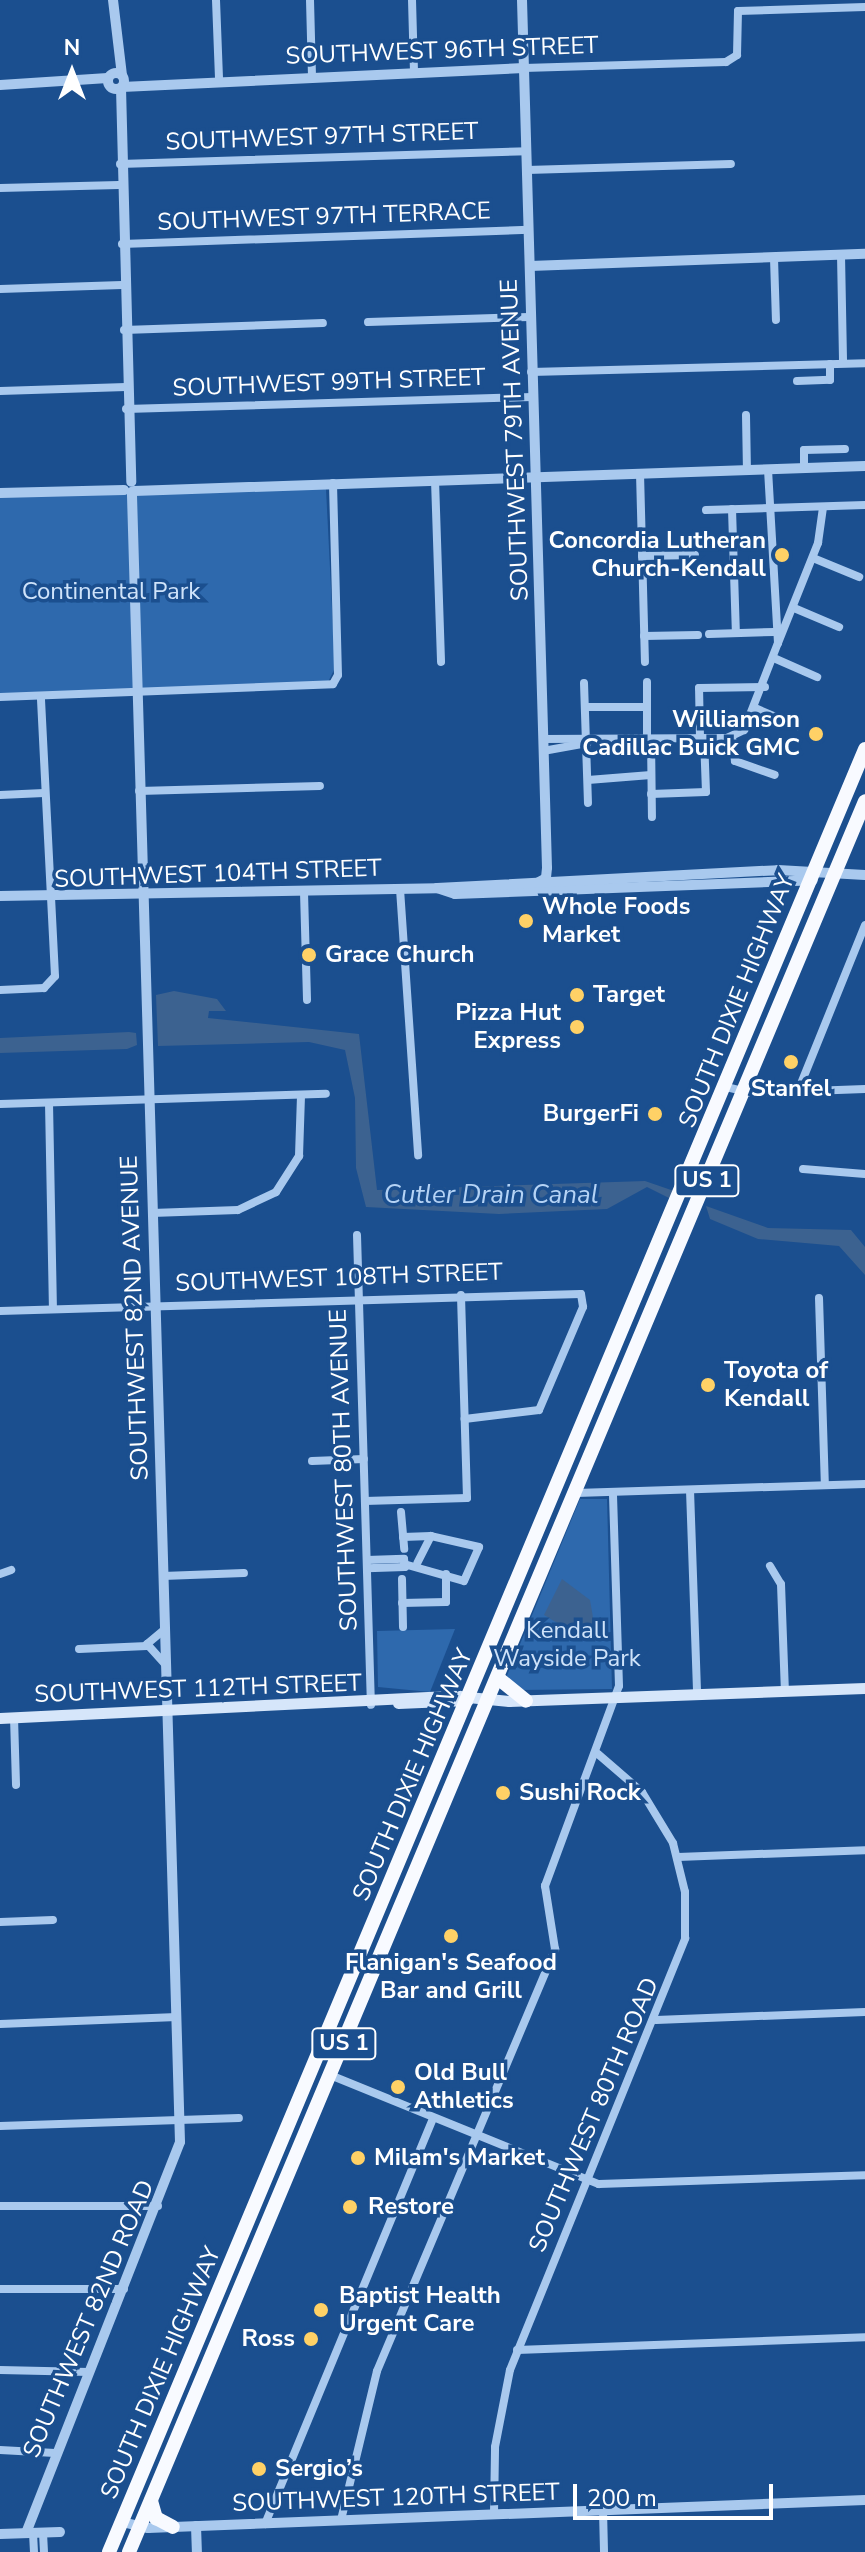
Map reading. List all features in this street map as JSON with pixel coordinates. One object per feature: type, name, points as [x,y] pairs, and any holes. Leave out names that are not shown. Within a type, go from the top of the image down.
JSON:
[{"type":"highway","name":"SOUTH DIXIE HIGHWAY","points":[[109,2552],[556,1493],[865,749]]},
{"type":"highway","name":"SOUTH DIXIE HIGHWAY","points":[[129,2552],[865,801]]},
{"type":"highway","points":[[556,1493],[576,1493]]},
{"type":"highway","points":[[498,1678],[526,1701]]},
{"type":"highway","points":[[326,2037],[323,2061],[330,2075]]},
{"type":"highway","points":[[248,2222],[265,2230]]},
{"type":"highway","points":[[185,2373],[202,2381]]},
{"type":"highway","points":[[151,2501],[156,2518],[173,2527]]},
{"type":"main road","name":"SOUTHWEST 112TH STREET","points":[[0,1718],[865,1688]]},
{"type":"street","name":"SOUTHWEST 82ND AVENUE","points":[[113,0],[180,2119]]},
{"type":"street","points":[[216,0],[219,78]]},
{"type":"street","points":[[310,0],[312,75]]},
{"type":"street","points":[[412,0],[414,72]]},
{"type":"street","name":"SOUTHWEST 79TH AVENUE","points":[[522,0],[546,878]]},
{"type":"street","points":[[840,4],[865,7]]},
{"type":"street","name":"SOUTHWEST 96TH STREET","points":[[0,85],[735,58],[738,11],[840,4]]},
{"type":"street","name":"SOUTHWEST 97TH STREET","points":[[118,164],[527,151]]},
{"type":"street","points":[[527,170],[731,164]]},
{"type":"street","points":[[0,188],[119,185]]},
{"type":"street","name":"SOUTHWEST 97TH TERRACE","points":[[121,244],[529,230]]},
{"type":"street","points":[[530,266],[865,254]]},
{"type":"street","points":[[841,255],[843,363]]},
{"type":"street","points":[[774,258],[776,320]]},
{"type":"street","points":[[0,289],[122,285]]},
{"type":"street","points":[[368,322],[530,317]]},
{"type":"street","points":[[124,330],[323,323]]},
{"type":"street","points":[[531,372],[865,363]]},
{"type":"street","points":[[797,381],[830,380],[830,364]]},
{"type":"street","points":[[0,391],[126,387]]},
{"type":"street","name":"SOUTHWEST 99TH STREET","points":[[126,409],[532,397]]},
{"type":"street","points":[[746,415],[747,470]]},
{"type":"street","points":[[804,468],[804,450],[845,449]]},
{"type":"street","points":[[0,493],[865,466]]},
{"type":"street","points":[[768,469],[774,632],[778,643]]},
{"type":"street","points":[[640,473],[645,662]]},
{"type":"street","points":[[435,480],[441,662]]},
{"type":"street","points":[[0,697],[327,686],[337,680],[333,483]]},
{"type":"street","points":[[706,510],[865,505]]},
{"type":"street","points":[[775,775],[735,761],[736,735],[755,708],[776,659],[778,643],[813,558],[823,507]]},
{"type":"street","points":[[732,509],[736,633]]},
{"type":"street","points":[[642,556],[695,555]]},
{"type":"street","points":[[813,558],[859,577]]},
{"type":"street","points":[[794,608],[839,627]]},
{"type":"street","points":[[709,634],[774,632]]},
{"type":"street","points":[[644,636],[698,635]]},
{"type":"street","points":[[776,659],[817,677]]},
{"type":"street","points":[[647,682],[652,817]]},
{"type":"street","points":[[584,683],[588,803]]},
{"type":"street","points":[[651,794],[706,792],[699,688],[765,687]]},
{"type":"street","points":[[0,990],[42,988],[55,976],[41,696]]},
{"type":"street","points":[[585,707],[647,707]]},
{"type":"street","points":[[755,708],[797,726]]},
{"type":"street","points":[[543,745],[736,735]]},
{"type":"street","points":[[588,780],[651,775]]},
{"type":"street","points":[[139,791],[320,786]]},
{"type":"street","points":[[0,795],[44,793]]},
{"type":"street","points":[[750,885],[766,870]]},
{"type":"street","name":"SOUTHWEST 104TH STREET","points":[[437,888],[546,878],[766,870],[812,875],[865,875]]},
{"type":"street","name":"SOUTHWEST 104TH STREET","points":[[0,896],[50,899],[437,888],[523,891],[750,885],[786,883],[812,875]]},
{"type":"street","points":[[523,891],[546,878]]},
{"type":"street","points":[[786,883],[799,910]]},
{"type":"street","points":[[400,889],[418,1155]]},
{"type":"street","points":[[304,892],[307,1000]]},
{"type":"street","points":[[798,1091],[865,925]]},
{"type":"street","points":[[726,1087],[743,1092],[865,1089]]},
{"type":"street","points":[[0,1104],[326,1094]]},
{"type":"street","points":[[152,1213],[234,1211],[262,1202],[297,1162],[301,1096]]},
{"type":"street","points":[[49,1103],[53,1308]]},
{"type":"street","points":[[803,1169],[865,1174]]},
{"type":"street","name":"SOUTHWEST 80TH AVENUE","points":[[357,1235],[371,1705]]},
{"type":"street","name":"SOUTHWEST 108TH STREET","points":[[0,1311],[461,1295],[581,1294],[583,1307],[533,1414],[465,1419]]},
{"type":"street","points":[[365,1501],[465,1498],[461,1295]]},
{"type":"street","points":[[819,1298],[825,1485]]},
{"type":"street","points":[[312,1461],[364,1459]]},
{"type":"street","points":[[576,1493],[865,1484]]},
{"type":"street","points":[[690,1490],[697,1694]]},
{"type":"street","points":[[341,2520],[373,2382],[555,1949],[544,1890],[598,1754],[614,1698],[613,1493]]},
{"type":"street","points":[[401,1512],[404,1549]]},
{"type":"street","points":[[417,1563],[431,1536]]},
{"type":"street","points":[[367,1564],[417,1563],[464,1581],[479,1547],[431,1536],[403,1537]]},
{"type":"street","points":[[770,1566],[781,1584],[785,1691]]},
{"type":"street","points":[[0,1574],[11,1570]]},
{"type":"street","points":[[163,1576],[244,1573]]},
{"type":"street","points":[[402,1603],[446,1602],[446,1574]]},
{"type":"street","points":[[402,1579],[403,1627]]},
{"type":"street","points":[[79,1649],[147,1646],[165,1629]]},
{"type":"street","points":[[147,1646],[166,1665]]},
{"type":"street","points":[[14,1717],[16,1785]]},
{"type":"street","name":"SOUTHWEST 80TH ROAD","points":[[494,2514],[498,2423],[517,2350],[656,2020],[685,1938],[678,1857],[648,1799],[598,1754]]},
{"type":"street","points":[[678,1857],[865,1850]]},
{"type":"street","points":[[0,1922],[53,1920]]},
{"type":"street","points":[[361,1953],[379,1961]]},
{"type":"street","points":[[656,2020],[865,2012]]},
{"type":"street","points":[[0,2024],[177,2017]]},
{"type":"street","points":[[330,2075],[589,2182],[865,2175]]},
{"type":"street","points":[[0,2126],[239,2118]]},
{"type":"street","points":[[265,2524],[433,2118]]},
{"type":"street","name":"SOUTHWEST 82ND ROAD","points":[[34,2533],[55,2453],[178,2156],[180,2119]]},
{"type":"street","points":[[0,2206],[144,2200],[159,2206]]},
{"type":"street","points":[[0,2289],[124,2289]]},
{"type":"street","points":[[517,2350],[865,2337]]},
{"type":"street","points":[[0,2370],[89,2372]]},
{"type":"street","points":[[0,2450],[55,2453]]},
{"type":"street","name":"SOUTHWEST 120TH STREET","points":[[122,2522],[140,2527],[173,2527],[865,2500]]},
{"type":"street","points":[[603,2510],[604,2552]]},
{"type":"street","points":[[196,2526],[197,2552]]},
{"type":"street","points":[[0,2534],[60,2532]]},
{"type":"street","points":[[34,2533],[34,2552]]},
{"type":"street","points":[[34,2533],[44,2552]]},
{"type":"green space","name":"Continental Park","points":[[326,489],[335,668],[328,682],[0,694],[0,497]]},
{"type":"green space","name":"Kendall Wayside Park","points":[[580,1499],[607,1499],[612,1689],[517,1690],[506,1678]]},
{"type":"green space","points":[[455,1629],[430,1692],[378,1687],[377,1631]]},
{"type":"water","name":"Cutler Drain Canal","points":[[174,991],[217,999],[226,1011],[209,1011],[208,1018],[359,1034],[377,1190],[645,1181],[674,1191],[671,1199],[647,1187],[607,1209],[499,1214],[366,1207],[356,1168],[355,1098],[345,1050],[309,1042],[158,1046],[156,995]]},
{"type":"water","points":[[136,1033],[137,1045],[127,1049],[0,1053],[0,1038]]},
{"type":"water","points":[[706,1206],[768,1228],[851,1230],[865,1247],[865,1275],[839,1246],[758,1239],[710,1219]]},
{"type":"water","points":[[562,1579],[590,1600],[595,1629],[567,1629],[544,1615]]},
{"type":"place","name":"Concordia Lutheran Church-Kendall","points":[[782,555]]},
{"type":"place","name":"Williamson Cadillac Buick GMC","points":[[816,734]]},
{"type":"place","name":"Whole Foods Market","points":[[526,921]]},
{"type":"place","name":"Grace Church","points":[[309,955]]},
{"type":"place","name":"Target","points":[[577,995]]},
{"type":"place","name":"Pizza Hut Express","points":[[577,1027]]},
{"type":"place","name":"Stanfel","points":[[791,1062]]},
{"type":"place","name":"BurgerFi","points":[[655,1114]]},
{"type":"place","name":"Toyota of Kendall","points":[[708,1385]]},
{"type":"place","name":"Sushi Rock","points":[[503,1793]]},
{"type":"place","name":"Flanigan's Seafood Bar and Grill","points":[[451,1936]]},
{"type":"place","name":"Old Bull Athletics","points":[[398,2087]]},
{"type":"place","name":"Milam's Market","points":[[358,2158]]},
{"type":"place","name":"Restore","points":[[350,2207]]},
{"type":"place","name":"Baptist Health Urgent Care","points":[[321,2310]]},
{"type":"place","name":"Ross","points":[[311,2339]]},
{"type":"place","name":"Sergio’s","points":[[259,2469]]}]
